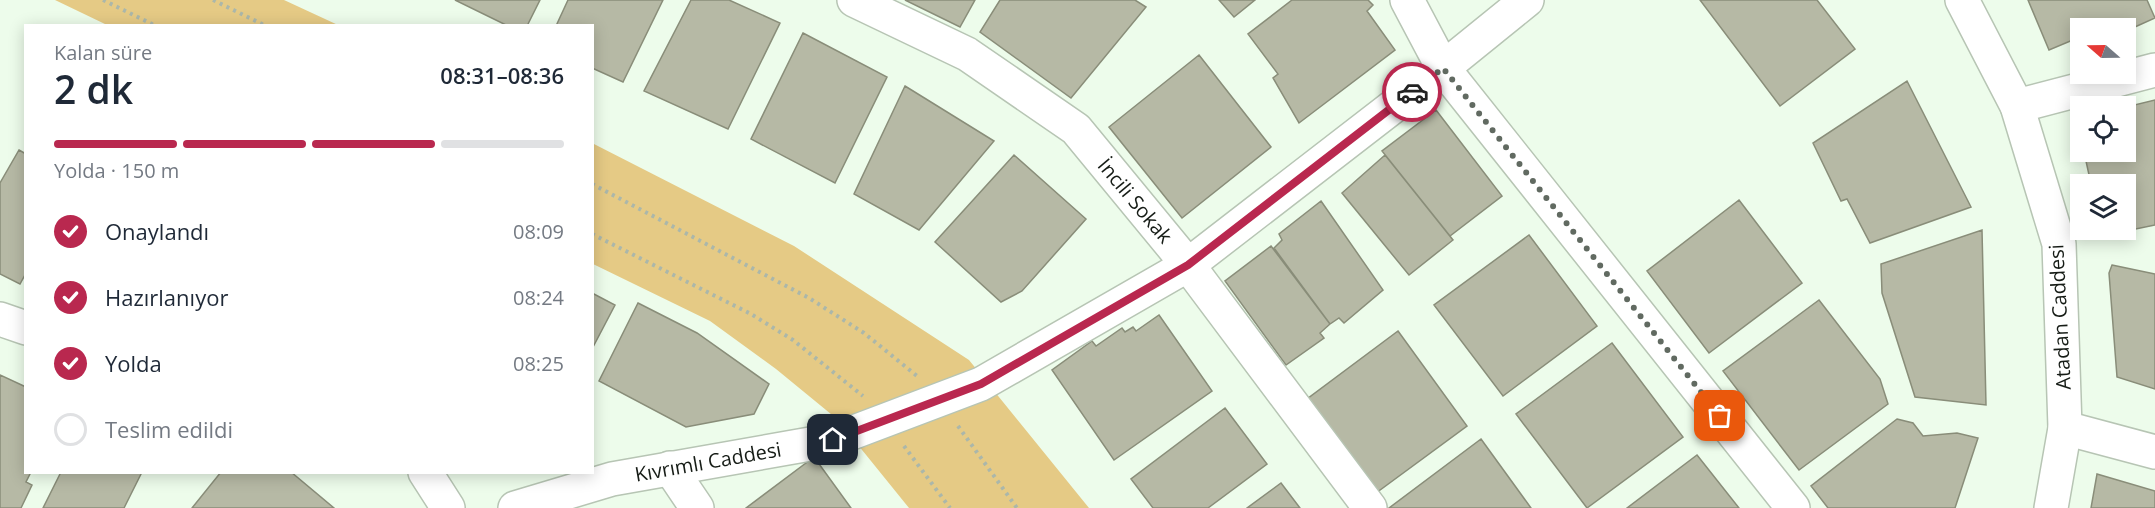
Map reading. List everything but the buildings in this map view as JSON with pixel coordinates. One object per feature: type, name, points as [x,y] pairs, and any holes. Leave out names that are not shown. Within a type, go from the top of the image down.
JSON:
[{"type":"street","name":"İncili Sokak","points":[[854,0],[967,54],[1076,129],[1188,265],[1370,508]]},
{"type":"street","points":[[1407,0],[1443,68],[1793,508]]},
{"type":"street","name":"Kıvrımlı Caddesi","points":[[514,508],[612,479],[833,440],[981,384],[1188,265],[1443,68],[1527,0]]},
{"type":"street","name":"Atadan Caddesi","points":[[1962,0],[2017,106],[2059,244],[2065,429],[2051,508]]},
{"type":"street","points":[[2017,106],[2155,70]]},
{"type":"street","points":[[0,319],[24,327]]},
{"type":"street","points":[[2065,429],[2155,452]]},
{"type":"street","points":[[670,468],[697,508]]},
{"type":"street","points":[[426,474],[448,508]]},
{"type":"path","points":[[104,0],[152,24]]},
{"type":"path","points":[[213,0],[262,24]]},
{"type":"path","points":[[594,185],[809,298],[864,333],[897,358],[926,384],[939,400],[1017,508]]},
{"type":"path","points":[[594,235],[751,314],[793,340],[863,396],[885,420],[950,508]]},
{"type":"shaded area","points":[[55,0],[284,0],[336,24],[105,24]]},
{"type":"shaded area","points":[[594,144],[794,246],[969,360],[1089,508],[909,508],[837,419],[776,369],[710,321],[594,264]]},
{"type":"way so far","points":[[1412,92],[1443,68],[1720,416]]},
{"type":"route","points":[[833,440],[981,384],[1157,285],[1188,265],[1412,92]]}]
